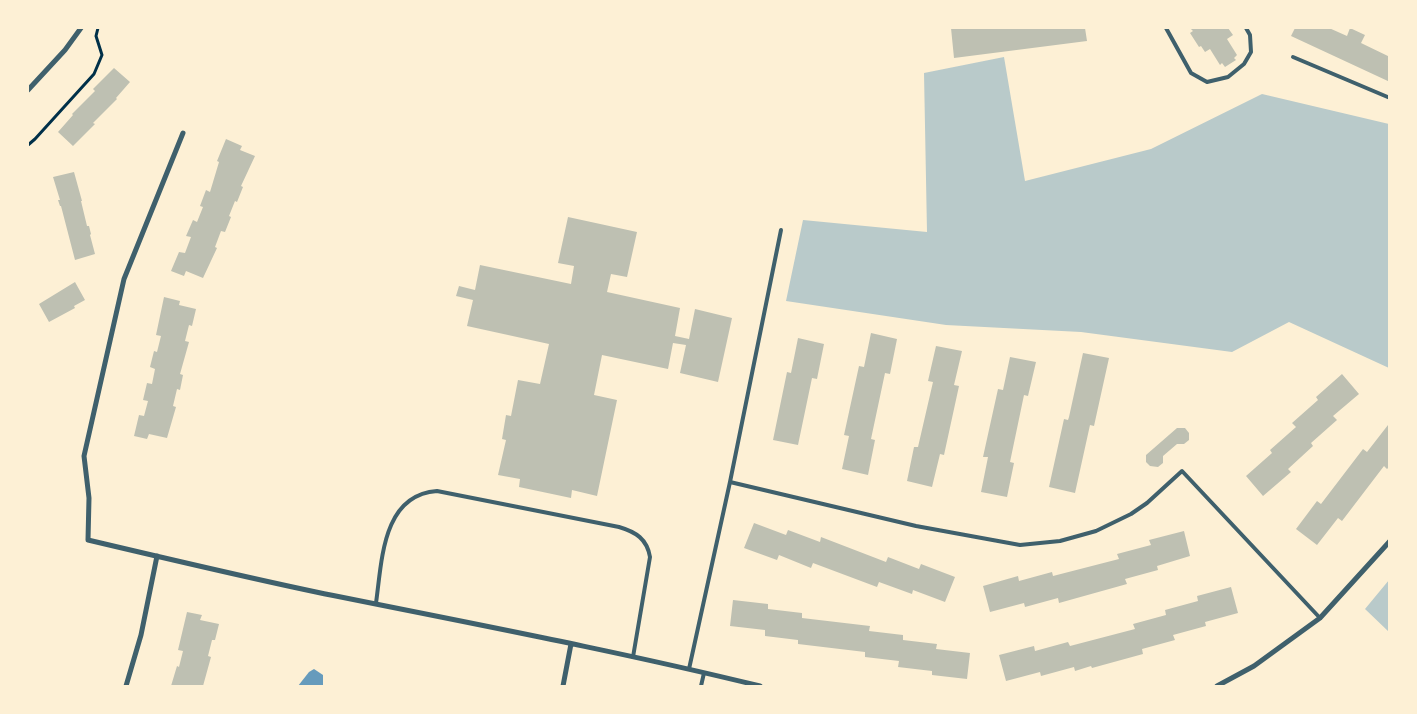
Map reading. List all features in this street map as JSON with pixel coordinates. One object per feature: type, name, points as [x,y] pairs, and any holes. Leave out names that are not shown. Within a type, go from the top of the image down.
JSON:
[{"type":"street","points":[[28,90],[65,50],[82,28]]},
{"type":"street","points":[[183,133],[124,279],[84,456],[89,498],[88,540],[317,592],[689,668],[760,686]]},
{"type":"street","points":[[1218,686],[1254,666],[1320,618],[1390,541]]},
{"type":"street","points":[[126,686],[141,634],[157,556]]},
{"type":"street","points":[[563,686],[571,644]]},
{"type":"lane","points":[[1166,28],[1190,73],[1207,82],[1228,77],[1244,64],[1251,52],[1250,35],[1246,28]]},
{"type":"lane","points":[[1293,57],[1390,98]]},
{"type":"lane","points":[[689,668],[730,482],[780,230]]},
{"type":"lane","points":[[730,482],[916,526],[1027,545],[1083,536],[1104,528],[1147,503],[1182,471],[1320,618]]},
{"type":"lane","points":[[376,603],[382,556],[396,514],[410,500],[426,492],[437,491],[610,525],[633,531],[648,546],[650,557],[633,657]]},
{"type":"lane","points":[[701,686],[704,672]]},
{"type":"path","points":[[28,145],[35,140],[94,74],[102,55],[96,36],[98,28]]},
{"type":"shaded area","points":[[1004,57],[1025,181],[1151,149],[1262,94],[1389,124],[1389,368],[1289,322],[1232,352],[1081,332],[946,325],[786,301],[803,220],[927,232],[924,73]]},
{"type":"shaded area","points":[[1389,580],[1389,632],[1365,609]]},
{"type":"water","points":[[314,669],[323,675],[323,686],[298,686],[309,672]]},
{"type":"building","points":[[951,28],[1085,28],[1087,41],[954,58]]},
{"type":"building","points":[[1190,28],[1228,28],[1233,35],[1227,39],[1237,55],[1234,58],[1236,60],[1225,67],[1222,63],[1220,65],[1210,49],[1205,52],[1201,46],[1199,47],[1190,33],[1193,31]]},
{"type":"building","points":[[1295,28],[1329,28],[1347,36],[1350,28],[1365,35],[1361,43],[1390,57],[1390,82],[1291,36]]},
{"type":"building","points":[[114,68],[130,82],[117,99],[93,123],[95,124],[73,146],[58,132],[72,114],[95,91],[93,89]]},
{"type":"building","points":[[226,139],[242,146],[240,150],[255,156],[241,186],[243,187],[237,202],[235,201],[229,216],[231,217],[225,232],[221,231],[215,247],[217,248],[203,278],[186,271],[184,276],[171,271],[179,252],[185,253],[191,237],[186,236],[193,220],[197,222],[203,207],[200,206],[206,190],[210,192],[219,162],[217,161]]},
{"type":"building","points":[[74,172],[95,254],[75,260],[53,177]]},
{"type":"building","points":[[568,217],[637,232],[627,277],[611,274],[607,292],[680,308],[675,336],[689,339],[695,309],[732,318],[718,382],[680,373],[686,345],[673,343],[668,369],[602,355],[594,395],[617,400],[597,496],[572,490],[571,498],[519,487],[520,479],[498,475],[506,440],[502,439],[506,415],[511,416],[518,380],[540,384],[549,344],[467,326],[473,300],[456,296],[459,286],[475,290],[480,265],[571,284],[574,266],[558,263]]},
{"type":"building","points":[[75,282],[85,300],[74,306],[75,308],[49,322],[39,304]]},
{"type":"building","points":[[164,297],[180,301],[179,305],[196,309],[192,326],[189,325],[185,341],[189,342],[180,374],[183,375],[180,390],[177,389],[173,406],[176,407],[167,438],[149,434],[147,439],[134,436],[139,415],[144,416],[148,401],[143,400],[147,383],[152,384],[155,369],[150,367],[154,351],[157,352],[161,336],[156,335]]},
{"type":"building","points":[[871,333],[897,339],[890,374],[885,373],[871,439],[875,440],[868,475],[842,469],[849,436],[844,435],[859,366],[864,367]]},
{"type":"building","points":[[798,338],[824,344],[817,379],[812,378],[798,445],[773,440],[787,372],[791,373]]},
{"type":"building","points":[[936,346],[962,351],[954,385],[959,386],[944,455],[940,454],[932,487],[907,481],[914,447],[918,447],[933,382],[928,381]]},
{"type":"building","points":[[1083,353],[1109,358],[1094,426],[1090,425],[1075,493],[1049,487],[1064,419],[1068,420],[1069,417]]},
{"type":"building","points":[[1010,357],[1036,362],[1028,396],[1024,395],[1010,462],[1014,463],[1007,497],[981,492],[988,457],[983,457],[998,389],[1003,390]]},
{"type":"building","points":[[1342,374],[1359,394],[1333,416],[1337,420],[1311,443],[1313,446],[1288,469],[1291,472],[1263,496],[1246,476],[1272,453],[1270,450],[1296,427],[1292,423],[1318,400],[1316,397]]},
{"type":"building","points":[[1388,425],[1390,426],[1390,466],[1387,469],[1384,466],[1342,521],[1338,518],[1317,545],[1296,529],[1317,501],[1321,504],[1363,449],[1367,452]]},
{"type":"building","points":[[1177,428],[1185,428],[1189,433],[1189,440],[1184,444],[1177,444],[1163,456],[1163,463],[1158,467],[1150,466],[1146,462],[1146,455]]},
{"type":"building","points":[[754,523],[786,535],[788,530],[820,542],[821,537],[886,562],[888,557],[919,569],[921,564],[955,577],[945,602],[913,590],[912,594],[879,582],[877,587],[813,563],[811,568],[779,555],[777,560],[744,548]]},
{"type":"building","points":[[1184,531],[1190,556],[1157,566],[1158,570],[1125,579],[1127,584],[1059,603],[1058,598],[1025,607],[1024,603],[990,612],[983,586],[1018,576],[1019,581],[1052,572],[1053,576],[1119,559],[1117,554],[1151,545],[1149,540]]},
{"type":"building","points":[[1231,587],[1238,613],[1205,622],[1206,626],[1173,635],[1175,640],[1142,649],[1143,654],[1092,668],[1091,666],[1075,671],[1074,667],[1041,676],[1040,672],[1006,681],[999,655],[1034,646],[1035,651],[1068,642],[1070,646],[1135,629],[1133,624],[1166,615],[1165,610],[1198,601],[1197,596]]},
{"type":"building","points":[[733,600],[768,604],[768,609],[802,613],[802,618],[870,626],[869,631],[903,635],[903,640],[937,644],[936,649],[970,653],[967,679],[932,675],[932,671],[898,667],[899,661],[865,657],[865,652],[798,644],[798,640],[765,636],[765,630],[730,626]]},
{"type":"building","points":[[187,612],[202,615],[200,620],[219,624],[215,640],[212,640],[208,656],[211,657],[203,686],[171,686],[183,651],[178,650]]}]
